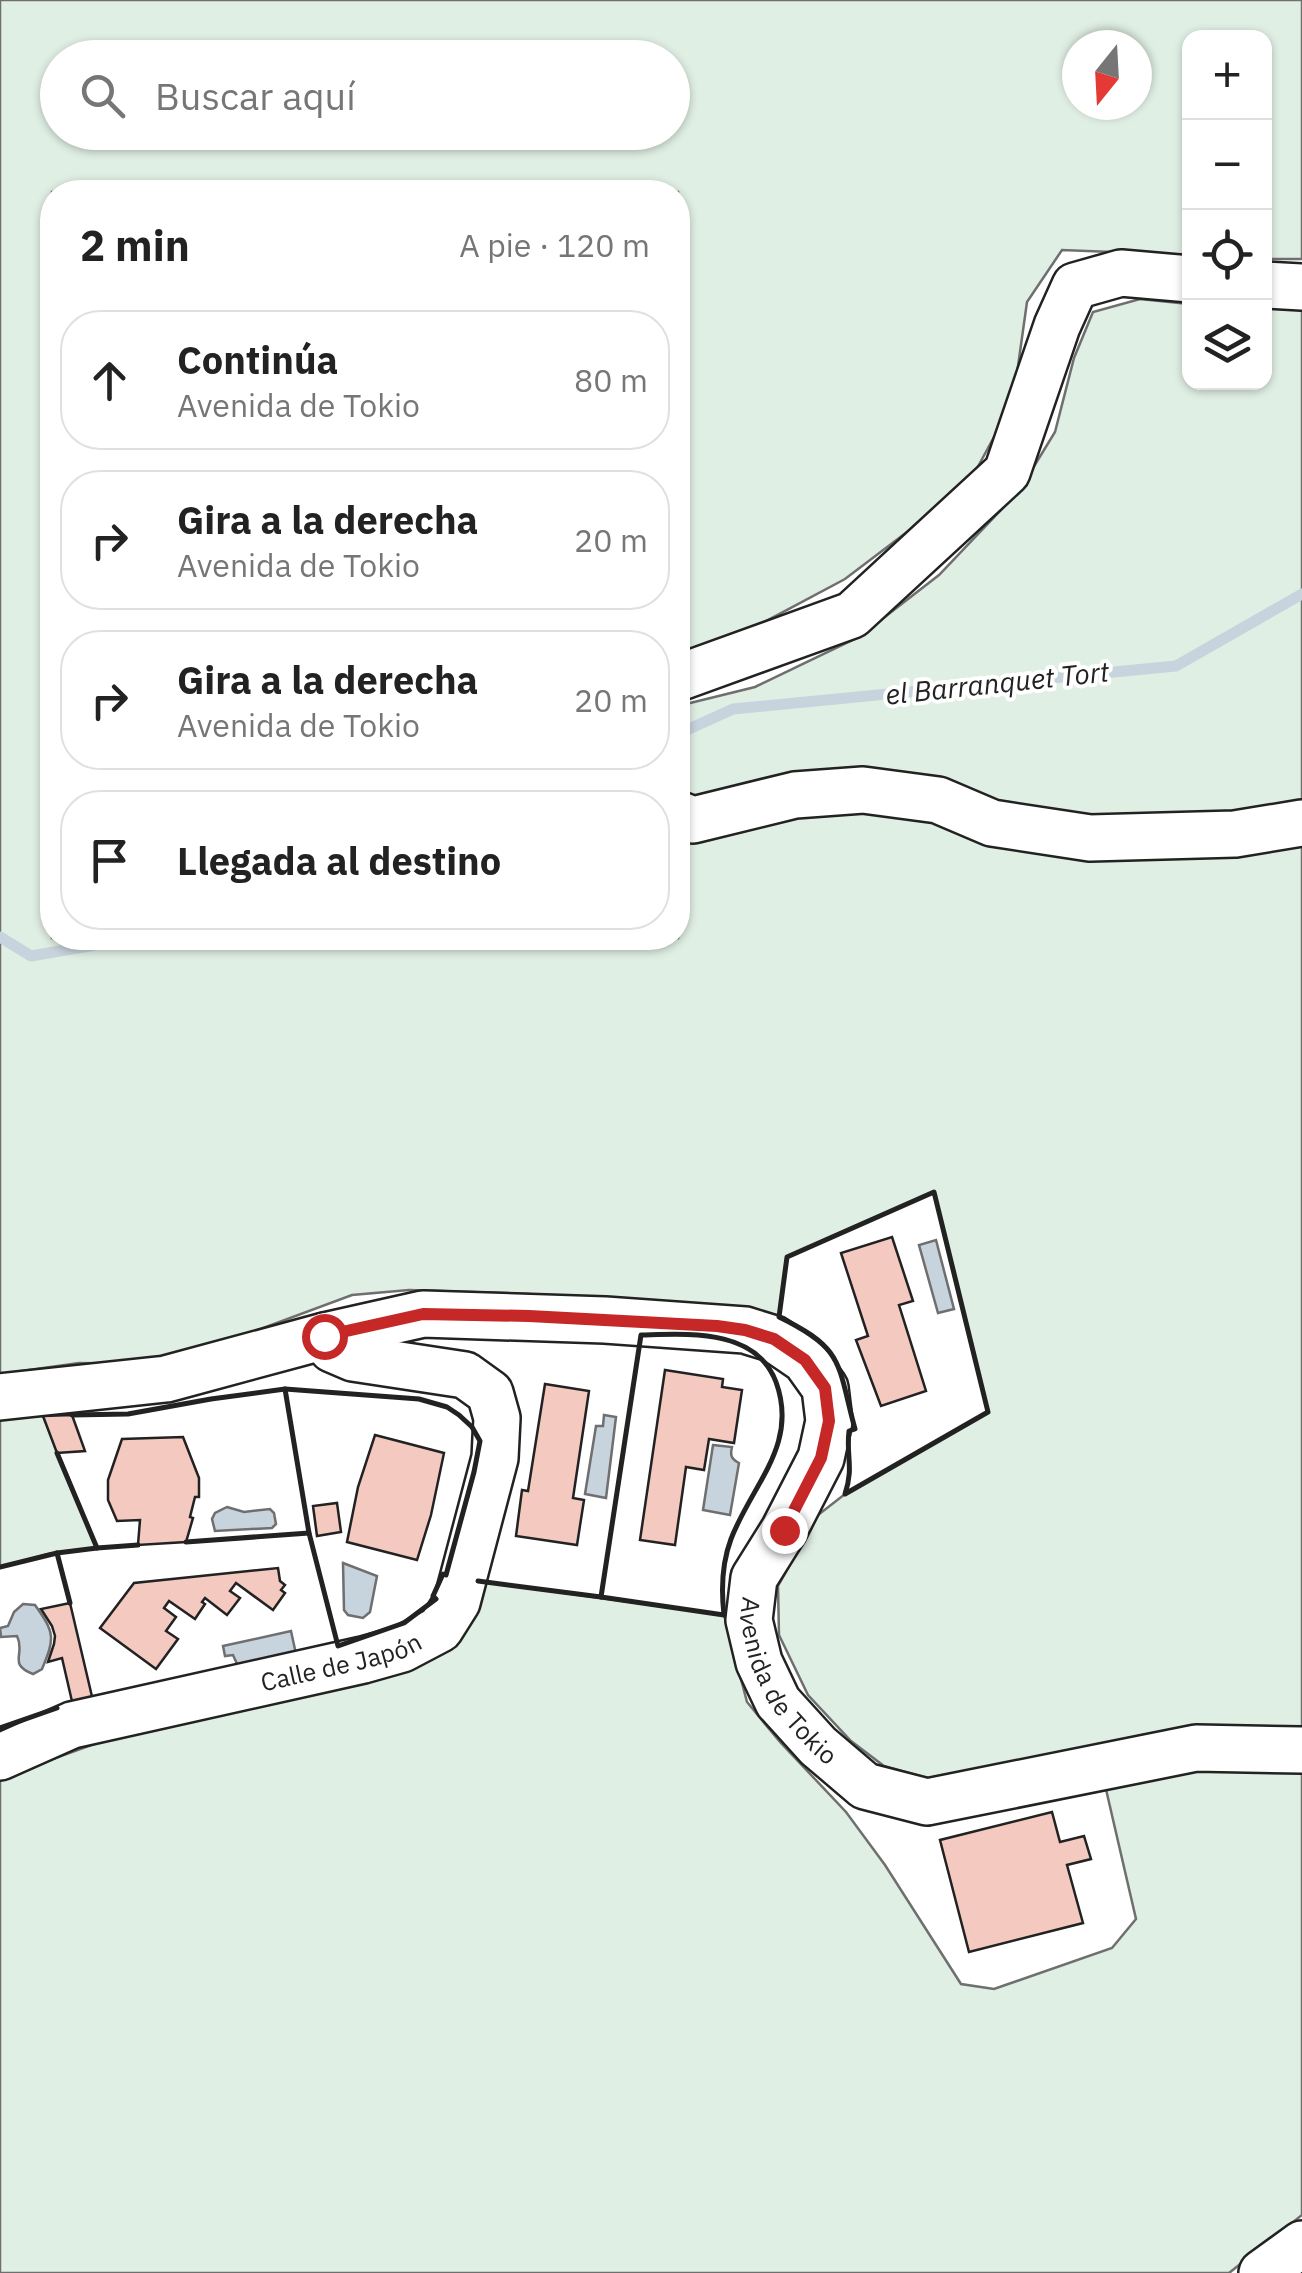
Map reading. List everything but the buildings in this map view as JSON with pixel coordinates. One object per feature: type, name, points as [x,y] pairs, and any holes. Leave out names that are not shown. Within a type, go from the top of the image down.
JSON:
[{"type":"street","points":[[690,674],[852,615],[1008,472],[1057,326],[1075,286],[1121,273],[1182,278]]},
{"type":"street","points":[[1272,285],[1302,287]]},
{"type":"street","points":[[690,819],[796,795],[862,790],[938,800],[992,823],[1090,838],[1235,834],[1302,823]]},
{"type":"street","name":"Avenida de Tokio","points":[[0,1397],[166,1380],[324,1336],[423,1314],[586,1319],[745,1330],[774,1339],[805,1360],[825,1388],[829,1421],[821,1458],[754,1578],[750,1620],[759,1662],[778,1702],[818,1746],[864,1786],[927,1802],[1196,1748],[1302,1750]]},
{"type":"street","name":"Calle de Japón","points":[[0,1757],[72,1725],[364,1660],[402,1649],[440,1629],[457,1602],[495,1458],[497,1418],[490,1394],[465,1375],[353,1358],[332,1349],[324,1336]]},
{"type":"street","points":[[1262,2273],[1302,2244]]},
{"type":"green space","points":[[0,0],[1302,0],[1302,259],[1272,259],[1272,30],[1182,30],[1182,255],[1062,250],[1027,302],[1013,402],[975,472],[907,532],[845,579],[710,651],[690,656],[690,180],[40,180],[40,950],[690,950],[690,826],[812,804],[1302,836],[1302,1729],[1152,1733],[934,1780],[884,1766],[851,1741],[808,1695],[779,1635],[778,1586],[818,1515],[845,1494],[988,1412],[934,1192],[787,1257],[779,1317],[529,1294],[409,1290],[352,1295],[193,1354],[149,1364],[79,1363],[0,1374]]},
{"type":"green space","points":[[1140,299],[1182,303],[1182,390],[1272,390],[1272,306],[1302,304],[1302,806],[1132,822],[690,800],[690,703],[755,687],[859,637],[939,575],[1019,491],[1055,432],[1074,358],[1093,312]]},
{"type":"green space","points":[[0,1416],[43,1416],[97,1548],[48,1554],[0,1567]]},
{"type":"green space","points":[[478,1581],[724,1615],[747,1702],[846,1812],[961,1984],[994,1989],[1112,1948],[1136,1919],[1105,1785],[1186,1771],[1302,1769],[1302,2215],[1229,2273],[0,2273],[0,1778],[133,1730],[379,1675]]},
{"type":"shaded area","points":[[936,1240],[954,1309],[938,1313],[919,1245]]},
{"type":"shaded area","points":[[604,1415],[616,1417],[606,1498],[585,1494],[596,1426],[603,1426]]},
{"type":"shaded area","points":[[713,1445],[732,1447],[732,1456],[739,1463],[730,1515],[703,1510]]},
{"type":"shaded area","points":[[227,1507],[244,1512],[270,1509],[276,1524],[272,1528],[215,1531],[215,1513]]},
{"type":"shaded area","points":[[343,1563],[377,1576],[370,1612],[363,1618],[348,1615],[344,1610]]},
{"type":"shaded area","points":[[23,1604],[35,1605],[51,1636],[42,1669],[33,1674],[19,1662],[17,1636],[1,1637],[0,1628],[8,1626]]},
{"type":"shaded area","points":[[291,1631],[296,1654],[238,1666],[233,1655],[225,1656],[223,1646]]},
{"type":"waterway","name":"el Barranquet Tort","points":[[690,729],[733,709],[1176,666],[1302,594]]},
{"type":"waterway","name":"el Barranquet Tort","points":[[0,937],[31,956],[66,950]]},
{"type":"wall","points":[[934,1192],[988,1412],[845,1494],[849,1431],[855,1429],[835,1360],[816,1339],[779,1317],[787,1257],[934,1192]]},
{"type":"wall","points":[[641,1335],[699,1335],[737,1343],[766,1364],[776,1382],[782,1425],[770,1464],[728,1548],[723,1576],[724,1615],[601,1597],[641,1335]]},
{"type":"wall","points":[[285,1389],[419,1399],[459,1415],[480,1441],[446,1575],[443,1574],[433,1596],[436,1599],[404,1623],[338,1646],[309,1533],[285,1389]]},
{"type":"wall","points":[[72,1415],[128,1414],[285,1389]]},
{"type":"wall","points":[[57,1453],[97,1548],[138,1545]]},
{"type":"wall","points":[[186,1542],[309,1533]]},
{"type":"wall","points":[[70,1603],[57,1553],[97,1548]]},
{"type":"wall","points":[[0,1567],[57,1553]]},
{"type":"wall","points":[[478,1581],[601,1597]]},
{"type":"wall","points":[[0,1728],[57,1708]]},
{"type":"route","points":[[324,1336],[423,1314],[717,1326],[774,1339],[805,1360],[825,1388],[829,1421],[821,1458],[784,1530]]}]
